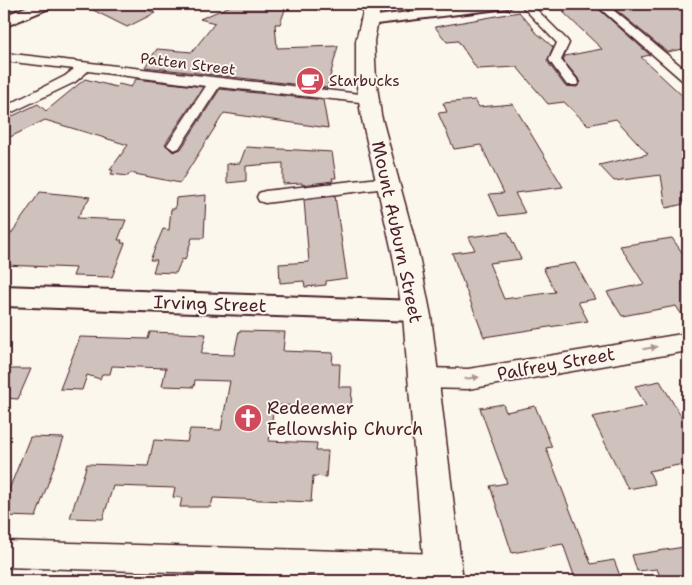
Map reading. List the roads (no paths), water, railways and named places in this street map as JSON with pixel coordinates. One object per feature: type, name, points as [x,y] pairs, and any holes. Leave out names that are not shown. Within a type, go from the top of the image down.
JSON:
[{"type":"main road","points":[[4,22],[46,4]]},
{"type":"main road","name":"Mount Auburn Street","points":[[370,12],[364,60],[369,99],[416,311],[443,574]]},
{"type":"street","points":[[370,12],[508,4]]},
{"type":"street","points":[[525,4],[562,41],[562,48],[555,58],[555,62],[572,82]]},
{"type":"street","points":[[600,4],[688,78]]},
{"type":"street","name":"Patten Street","points":[[4,57],[84,68],[369,99]]},
{"type":"street","points":[[4,112],[70,80],[84,68]]},
{"type":"street","points":[[174,145],[215,83]]},
{"type":"street","points":[[265,197],[388,183]]},
{"type":"street","name":"Irving Street","points":[[4,296],[416,311]]},
{"type":"street","name":"Palfrey Street","points":[[424,378],[468,379],[688,342]]},
{"type":"street","points":[[4,554],[443,574]]},
{"type":"lane","points":[[147,4],[160,4]]},
{"type":"place","name":"Starbucks","points":[[310,81]]},
{"type":"place","name":"Redeemer Fellowship Church","points":[[248,418]]}]
